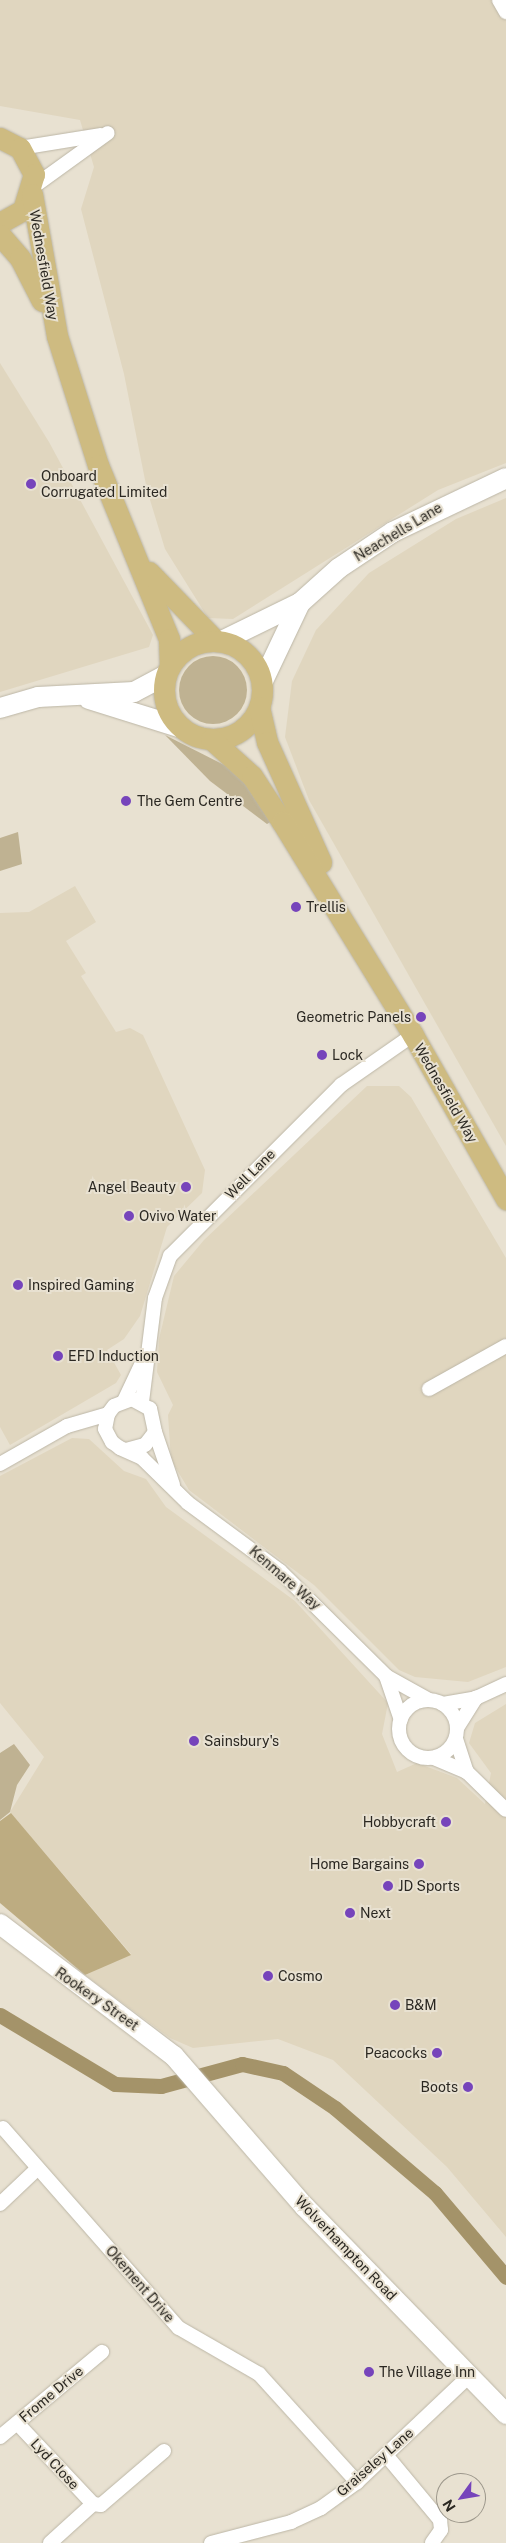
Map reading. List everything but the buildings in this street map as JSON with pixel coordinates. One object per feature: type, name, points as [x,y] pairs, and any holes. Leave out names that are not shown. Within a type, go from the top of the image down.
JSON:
[{"type":"main road","points":[[0,138],[20,148]]},
{"type":"main road","name":"Wednesfield Way","points":[[20,148],[34,174],[32,191],[58,336],[98,465],[140,563],[169,639],[168,670]]},
{"type":"main road","points":[[0,223],[23,210],[32,191]]},
{"type":"main road","name":"Wednesfield Way","points":[[0,235],[20,258],[58,336]]},
{"type":"main road","name":"Wednesfield Way","points":[[140,563],[218,641]]},
{"type":"main road","points":[[218,641],[248,656],[262,683],[259,707],[241,730],[211,739],[182,728],[165,703],[168,670],[190,646],[218,641]]},
{"type":"main road","name":"Wednesfield Way","points":[[259,707],[280,773],[354,936]]},
{"type":"main road","name":"Wednesfield Way","points":[[211,739],[252,776],[354,936],[413,1034],[506,1199]]},
{"type":"street","points":[[499,0],[506,12]]},
{"type":"street","points":[[20,148],[108,133],[32,191]]},
{"type":"street","name":"Neachells Lane","points":[[218,641],[300,603],[339,568],[393,532],[506,478]]},
{"type":"street","name":"Neachells Lane","points":[[262,683],[300,603]]},
{"type":"street","points":[[0,708],[38,697],[134,692],[168,670]]},
{"type":"street","points":[[80,696],[182,728]]},
{"type":"street","name":"Well Lane","points":[[146,1353],[159,1282],[177,1247],[341,1085],[413,1034]]},
{"type":"street","points":[[429,1388],[506,1346]]},
{"type":"street","points":[[0,1464],[67,1426],[108,1414],[124,1400],[146,1353]]},
{"type":"street","points":[[142,1402],[146,1353]]},
{"type":"street","points":[[124,1400],[142,1402],[155,1416],[155,1432],[175,1489]]},
{"type":"street","points":[[108,1414],[105,1429],[112,1442],[126,1450],[145,1446],[155,1432]]},
{"type":"street","points":[[67,1426],[105,1429]]},
{"type":"street","name":"Kenmare Way","points":[[126,1450],[142,1458],[175,1489],[280,1572],[386,1676]]},
{"type":"street","points":[[386,1676],[436,1702],[456,1734],[467,1772]]},
{"type":"street","points":[[386,1676],[401,1720]]},
{"type":"street","points":[[506,1684],[476,1698],[412,1705],[401,1720],[399,1733],[409,1751],[434,1758],[467,1772],[506,1810]]},
{"type":"street","points":[[434,1758],[456,1734],[476,1698]]},
{"type":"street","name":"Rookery Street","points":[[0,1924],[174,2056],[192,2076]]},
{"type":"street","name":"Wolverhampton Road","points":[[192,2076],[305,2207],[506,2414]]},
{"type":"street","name":"Okement Drive","points":[[3,2128],[179,2328],[259,2374],[357,2482]]},
{"type":"street","points":[[0,2204],[38,2168]]},
{"type":"street","name":"Frome Drive","points":[[0,2437],[102,2352]]},
{"type":"street","name":"Graiseley Lane","points":[[211,2543],[291,2522],[357,2482],[469,2376]]},
{"type":"street","name":"Lyd Close","points":[[17,2423],[92,2504]]},
{"type":"street","points":[[50,2543],[92,2504],[101,2506],[164,2451]]},
{"type":"street","points":[[386,2454],[440,2520],[441,2530],[432,2543]]},
{"type":"shaded area","points":[[0,0],[506,0],[506,463],[438,490],[233,619],[208,618],[165,549],[147,490],[124,374],[81,209],[94,167],[80,120],[0,106]]},
{"type":"shaded area","name":"Onboard Corrugated Limited","points":[[0,363],[49,442],[153,635],[149,647],[0,692]]},
{"type":"shaded area","points":[[506,498],[506,1146],[309,800],[285,737],[292,681],[316,630],[369,573],[456,519]]},
{"type":"shaded area","points":[[213,656],[226,659],[237,666],[244,677],[247,690],[244,703],[237,714],[226,721],[213,724],[200,721],[189,714],[182,703],[179,690],[182,677],[189,666],[200,659]]},
{"type":"shaded area","points":[[165,735],[238,772],[272,821],[267,824],[210,781]]},
{"type":"shaded area","points":[[18,832],[22,864],[0,871],[0,838]]},
{"type":"shaded area","points":[[75,886],[96,922],[66,941],[86,973],[81,976],[116,1032],[130,1028],[143,1035],[205,1170],[202,1193],[167,1227],[140,1316],[124,1339],[107,1350],[121,1375],[116,1383],[10,1445],[0,1427],[0,913],[29,912]]},
{"type":"shaded area","points":[[367,1086],[399,1086],[411,1097],[506,1258],[506,1667],[468,1682],[415,1677],[399,1670],[314,1585],[189,1490],[171,1460],[168,1415],[173,1405],[157,1372],[159,1339],[174,1276],[204,1240]]},
{"type":"shaded area","points":[[72,1438],[89,1439],[124,1471],[146,1479],[166,1507],[295,1601],[388,1703],[382,1734],[397,1772],[417,1763],[457,1778],[485,1804],[491,1773],[469,1743],[475,1723],[506,1704],[506,2237],[447,2167],[333,2060],[278,2039],[193,2048],[170,2038],[85,1975],[131,1954],[10,1812],[44,1757],[0,1703],[0,1476]]},
{"type":"shaded area","points":[[14,1744],[30,1765],[17,1785],[10,1812],[0,1820],[0,1753]]},
{"type":"shaded area","points":[[11,1813],[131,1955],[85,1975],[0,1903],[0,1821]]},
{"type":"waterway","points":[[0,2015],[115,2084],[161,2086],[242,2064],[283,2073],[335,2108],[435,2193],[506,2277]]},
{"type":"place","name":"Onboard Corrugated Limited","points":[[31,484]]},
{"type":"place","name":"The Gem Centre","points":[[126,801]]},
{"type":"place","name":"Trellis","points":[[296,907]]},
{"type":"place","name":"Geometric Panels","points":[[421,1017]]},
{"type":"place","name":"Lock","points":[[322,1055]]},
{"type":"place","name":"Angel Beauty","points":[[186,1187]]},
{"type":"place","name":"Ovivo Water","points":[[129,1216]]},
{"type":"place","name":"Inspired Gaming","points":[[18,1285]]},
{"type":"place","name":"EFD Induction","points":[[58,1356]]},
{"type":"place","name":"Sainsbury's","points":[[194,1741]]},
{"type":"place","name":"Hobbycraft","points":[[446,1822]]},
{"type":"place","name":"Home Bargains","points":[[419,1864]]},
{"type":"place","name":"JD Sports","points":[[388,1886]]},
{"type":"place","name":"Next","points":[[350,1913]]},
{"type":"place","name":"Cosmo","points":[[268,1976]]},
{"type":"place","name":"B&M","points":[[395,2005]]},
{"type":"place","name":"Peacocks","points":[[437,2053]]},
{"type":"place","name":"Boots","points":[[468,2087]]},
{"type":"place","name":"The Village Inn","points":[[369,2372]]}]
